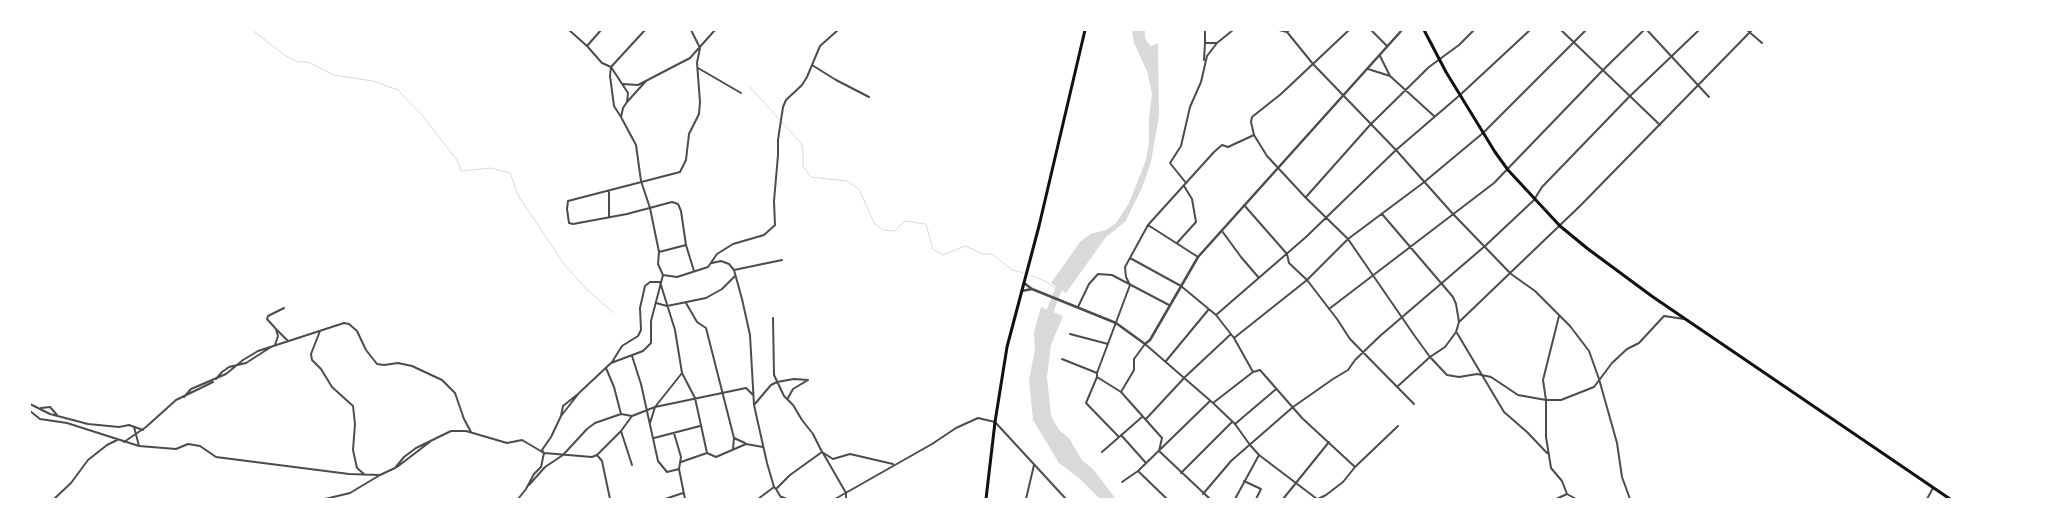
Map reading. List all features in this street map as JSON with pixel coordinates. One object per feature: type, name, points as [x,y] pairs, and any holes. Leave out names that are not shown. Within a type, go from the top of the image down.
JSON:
[{"type":"main road","points":[[986,499],[995,422],[1007,347],[1085,30]]},
{"type":"main road","points":[[1424,30],[1460,95],[1508,170],[1560,226],[1588,250],[1686,319],[1950,499]]},
{"type":"street","points":[[569,30],[602,63],[611,67],[628,93],[627,102]]},
{"type":"street","points":[[587,46],[601,30]]},
{"type":"street","points":[[611,363],[643,351],[651,343],[651,321],[663,275],[658,264],[659,252],[642,181],[636,145],[614,106],[610,76],[611,67],[645,30]]},
{"type":"street","points":[[691,30],[700,48],[697,68],[700,102],[699,114],[689,134],[686,160],[680,172],[568,201],[567,209],[569,223],[573,224],[672,202],[678,204],[681,211],[686,245],[694,272]]},
{"type":"street","points":[[623,84],[638,85],[690,58],[716,30]]},
{"type":"street","points":[[663,275],[677,277],[708,267],[718,254],[733,244],[764,235],[775,225],[774,201],[778,140],[783,107],[786,100],[802,85],[820,46],[838,30]]},
{"type":"street","points":[[1186,183],[1170,163],[1181,146],[1190,107],[1201,82],[1204,63],[1205,30]]},
{"type":"street","points":[[1204,63],[1218,43],[1233,30]]},
{"type":"street","points":[[1280,30],[1288,31],[1313,64],[1396,150],[1453,214],[1511,274],[1534,291],[1559,315],[1589,351],[1617,443],[1622,477],[1630,499]]},
{"type":"street","points":[[1349,30],[1252,117],[1251,122],[1254,134],[1267,156],[1348,239],[1430,357],[1447,375],[1459,377],[1483,375],[1491,377],[1518,395],[1546,400],[1561,400],[1594,387],[1612,363],[1627,350],[1639,343],[1664,316],[1686,319]]},
{"type":"street","points":[[1371,30],[1388,47]]},
{"type":"street","points":[[1121,392],[1134,370],[1134,359],[1150,340],[1198,257],[1402,30]]},
{"type":"street","points":[[1306,198],[1370,125],[1429,67],[1460,45],[1474,30]]},
{"type":"street","points":[[1216,315],[1287,254],[1396,150],[1460,95],[1530,30]]},
{"type":"street","points":[[1561,30],[1660,125]]},
{"type":"street","points":[[1234,338],[1307,280],[1348,239],[1424,183],[1484,134],[1586,30]]},
{"type":"street","points":[[1330,309],[1494,183],[1602,70],[1646,30],[1709,97]]},
{"type":"street","points":[[1203,494],[1231,461],[1293,407],[1333,378],[1348,370],[1355,360],[1380,336],[1485,246],[1534,200],[1542,187],[1699,30]]},
{"type":"street","points":[[1747,30],[1762,43]]},
{"type":"street","points":[[1459,322],[1560,226],[1752,30]]},
{"type":"street","points":[[1205,43],[1218,43]]},
{"type":"street","points":[[1380,56],[1390,76]]},
{"type":"street","points":[[812,65],[869,97]]},
{"type":"street","points":[[697,68],[741,94]]},
{"type":"street","points":[[1368,69],[1390,76],[1434,116]]},
{"type":"street","points":[[621,116],[627,102],[646,81]]},
{"type":"street","points":[[1146,463],[1086,403],[1097,378],[1097,373],[1130,285],[1126,277],[1126,267],[1148,226],[1222,144],[1228,147],[1254,134]]},
{"type":"street","points":[[1177,242],[1196,222],[1192,199],[1184,186]]},
{"type":"street","points":[[609,191],[609,217]]},
{"type":"street","points":[[1244,205],[1287,254],[1289,263],[1307,280],[1330,309],[1350,339],[1414,404]]},
{"type":"street","points":[[1382,214],[1453,297],[1459,322],[1456,332],[1445,346],[1398,386]]},
{"type":"street","points":[[1148,226],[1177,242],[1198,257]]},
{"type":"street","points":[[1222,231],[1241,258],[1259,278]]},
{"type":"street","points":[[659,252],[686,245]]},
{"type":"street","points":[[1130,258],[1181,286],[1216,315],[1234,338],[1253,372]]},
{"type":"street","points":[[734,270],[782,260]]},
{"type":"street","points":[[712,263],[721,261],[729,264],[734,270],[750,335],[754,405],[763,447],[775,488],[782,498],[787,499]]},
{"type":"street","points":[[1078,307],[1089,284],[1098,274],[1112,275],[1169,305]]},
{"type":"street","points":[[656,303],[667,306],[706,298],[722,289],[735,276]]},
{"type":"street","points":[[560,416],[580,393],[611,363],[622,346],[638,336],[641,330],[640,308],[645,286],[650,282],[660,282]]},
{"type":"street","points":[[660,282],[675,330],[682,373],[695,398],[707,453]]},
{"type":"street","points":[[1024,283],[1032,289],[1116,323],[1145,344],[1185,377],[1236,424],[1250,445],[1259,454],[1318,499],[1343,482],[1355,467],[1398,426]]},
{"type":"street","points":[[1022,291],[1032,289]]},
{"type":"street","points":[[686,302],[697,322],[706,328],[734,438],[733,449]]},
{"type":"street","points":[[284,308],[268,316],[267,319],[288,342]]},
{"type":"street","points":[[1166,361],[1209,309]]},
{"type":"street","points":[[1559,315],[1544,380],[1547,453],[1551,468],[1562,481],[1567,494],[1576,499]]},
{"type":"street","points":[[773,318],[773,370],[784,396],[788,398],[813,434],[846,493],[846,499]]},
{"type":"street","points":[[236,365],[258,351],[320,331],[349,324],[357,331],[366,350],[377,364],[384,366],[398,363],[412,366],[442,380],[455,393],[461,413],[471,432]]},
{"type":"street","points":[[124,442],[143,430],[176,400],[215,380],[229,367],[249,362],[275,346],[278,336],[276,329]]},
{"type":"street","points":[[320,331],[311,354],[312,360],[332,388],[353,406],[356,424],[353,450],[358,468],[364,474]]},
{"type":"street","points":[[1456,332],[1504,412],[1547,453]]},
{"type":"street","points":[[1070,334],[1108,344]]},
{"type":"street","points":[[1146,420],[1185,377],[1231,334]]},
{"type":"street","points":[[632,356],[641,384],[658,461],[667,472],[679,469]]},
{"type":"street","points":[[1062,359],[1097,373]]},
{"type":"street","points":[[606,368],[614,387],[621,414]]},
{"type":"street","points":[[1213,403],[1253,372],[1260,370],[1268,376],[1276,389],[1293,407],[1355,467]]},
{"type":"street","points":[[650,423],[655,407],[682,373]]},
{"type":"street","points":[[1097,378],[1121,392],[1162,438],[1158,451]]},
{"type":"street","points":[[754,405],[771,385],[794,379],[808,380],[793,389],[788,398]]},
{"type":"street","points":[[518,499],[545,467],[563,455],[595,423],[621,414],[632,416],[655,407],[746,388],[753,395]]},
{"type":"street","points":[[1236,424],[1276,389]]},
{"type":"street","points":[[526,489],[540,467],[544,453],[542,450],[551,437],[563,406],[580,393]]},
{"type":"street","points":[[1122,482],[1138,471],[1210,400]]},
{"type":"street","points":[[30,404],[57,415],[88,424],[134,427],[143,430]]},
{"type":"street","points":[[39,408],[50,407],[57,415]]},
{"type":"street","points":[[30,411],[40,418],[67,424],[139,446],[176,449],[188,444],[200,446],[216,457],[380,476]]},
{"type":"street","points":[[325,499],[350,493],[395,468],[404,457],[416,448],[451,432],[466,431],[507,443],[522,440],[544,453],[592,457],[621,431],[632,416]]},
{"type":"street","points":[[1102,452],[1119,435],[1142,417]]},
{"type":"street","points":[[835,499],[956,428],[978,418],[995,422],[1066,499]]},
{"type":"street","points":[[1181,474],[1232,422]]},
{"type":"street","points":[[654,438],[700,426]]},
{"type":"street","points":[[134,427],[139,446]]},
{"type":"street","points":[[621,431],[632,465]]},
{"type":"street","points":[[674,433],[681,457],[679,469],[685,499]]},
{"type":"street","points":[[734,438],[746,444],[763,447]]},
{"type":"street","points":[[54,499],[71,483],[88,460],[107,445],[118,440]]},
{"type":"street","points":[[1283,499],[1329,442]]},
{"type":"street","points":[[680,462],[707,453],[716,457],[746,444]]},
{"type":"street","points":[[1158,451],[1210,499]]},
{"type":"street","points":[[822,452],[833,459],[850,454],[895,464]]},
{"type":"street","points":[[758,499],[822,452]]},
{"type":"street","points":[[597,454],[602,461],[610,499]]},
{"type":"street","points":[[1235,499],[1259,454]]},
{"type":"street","points":[[1026,499],[1034,464]]},
{"type":"street","points":[[1138,471],[1167,499]]},
{"type":"street","points":[[1244,481],[1261,489],[1256,499]]},
{"type":"street","points":[[1927,499],[1933,488]]},
{"type":"street","points":[[665,499],[683,493]]},
{"type":"street","points":[[1556,499],[1567,494]]},
{"type":"shaded area","points":[[1132,30],[1145,30],[1145,38],[1151,46],[1158,43],[1159,116],[1151,162],[1142,188],[1125,222],[1106,237],[1066,293],[1051,283],[1080,242],[1090,234],[1106,230],[1116,223],[1129,203],[1146,160],[1152,93],[1147,71],[1134,43]]},
{"type":"shaded area","points":[[1041,307],[1063,316],[1051,345],[1047,377],[1051,416],[1059,430],[1069,438],[1082,460],[1092,468],[1116,499],[1100,499],[1079,478],[1059,463],[1033,420],[1029,380],[1035,349],[1034,332]]},
{"type":"waterway","points":[[252,30],[286,56],[298,62],[309,62],[333,75],[373,81],[398,90],[421,114],[457,160],[461,171],[491,168],[510,173],[519,197],[564,264],[588,291],[614,313]]},
{"type":"waterway","points":[[749,86],[801,143],[803,166],[811,177],[847,181],[859,189],[874,223],[883,230],[895,231],[905,221],[926,224],[933,249],[943,255],[965,246],[983,254],[992,254],[1012,270],[1024,273]]},
{"type":"waterway","points":[[1030,275],[1047,282],[1057,290]]},
{"type":"waterway","points":[[1047,319],[1062,280]]}]
